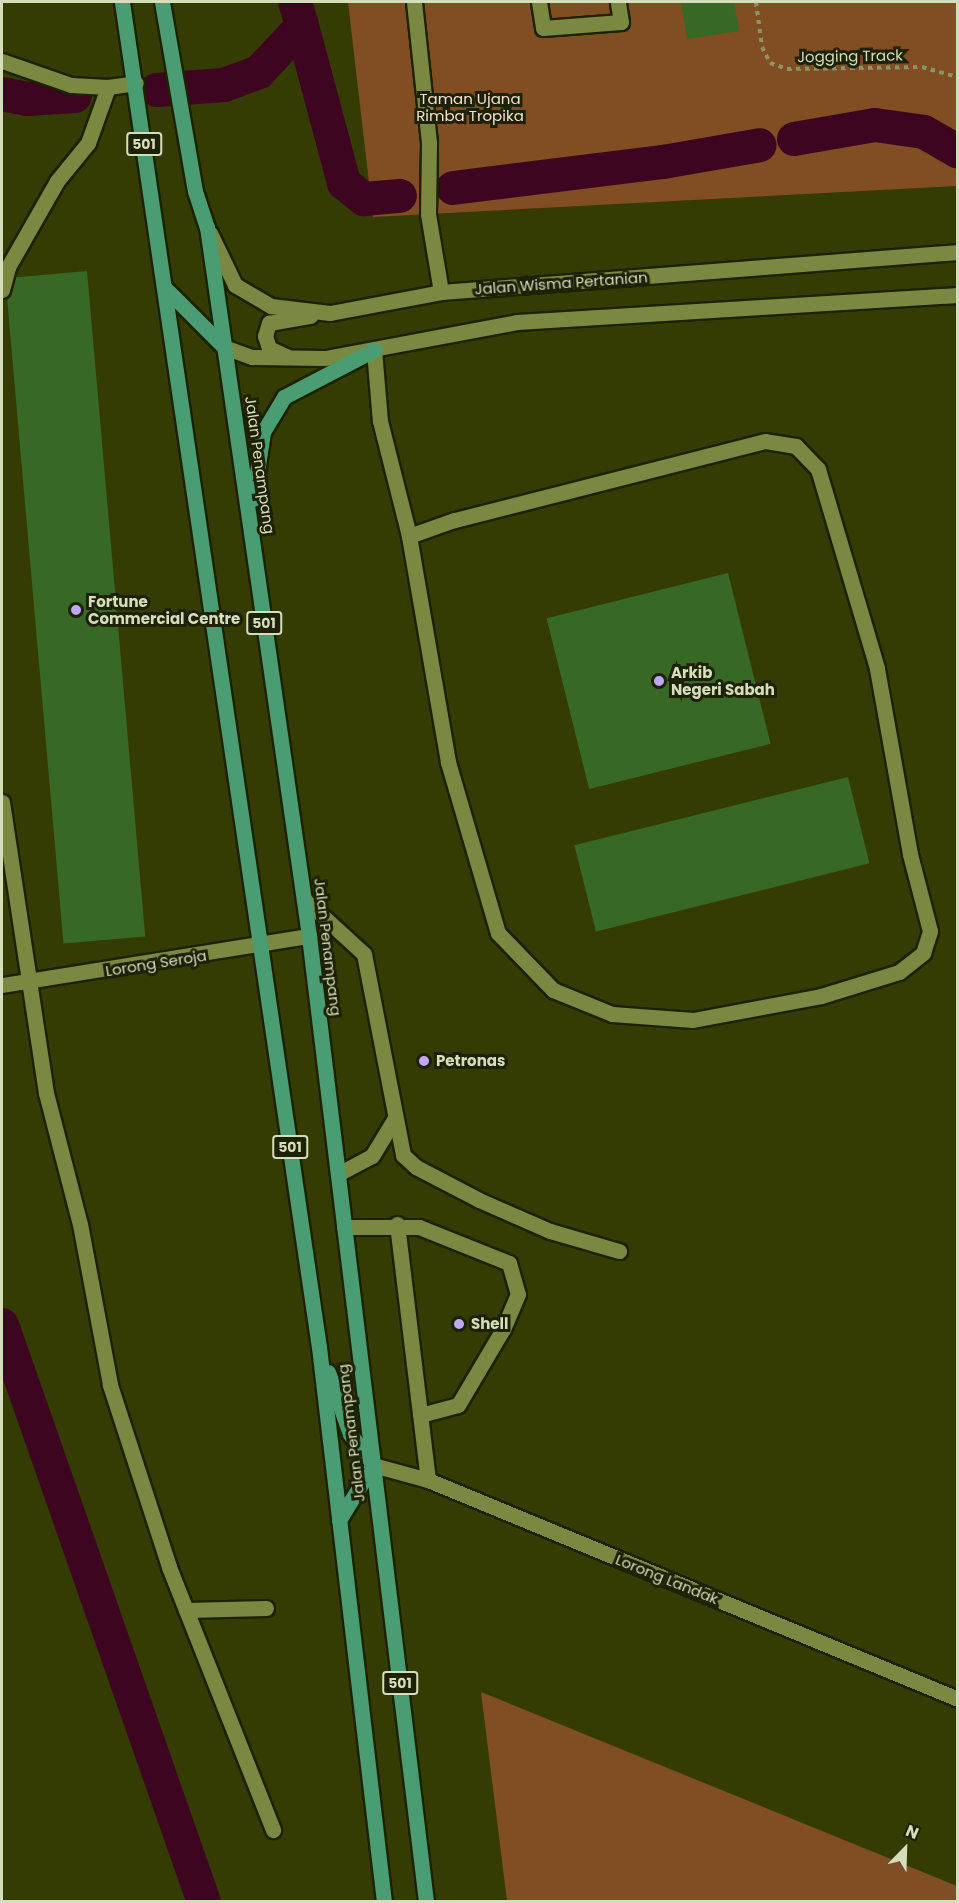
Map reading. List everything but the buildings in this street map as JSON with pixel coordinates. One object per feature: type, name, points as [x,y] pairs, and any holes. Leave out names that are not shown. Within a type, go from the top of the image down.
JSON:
[{"type":"main road","name":"Jalan Penampang","points":[[122,2],[136,83],[319,1347],[384,1902]]},
{"type":"main road","name":"Jalan Penampang","points":[[162,2],[173,53],[195,191],[207,227],[304,899],[426,1902]]},
{"type":"main road","points":[[164,287],[199,326],[224,348]]},
{"type":"main road","points":[[250,525],[258,452],[271,415],[284,398],[374,350]]},
{"type":"main road","points":[[319,1347],[350,1434],[373,1465],[339,1520]]},
{"type":"street","points":[[414,2],[429,143],[428,214],[441,292]]},
{"type":"street","points":[[539,2],[543,28],[621,22],[618,2]]},
{"type":"street","points":[[2,61],[71,85],[108,87],[136,83]]},
{"type":"street","points":[[2,290],[8,267],[57,181],[88,143],[108,87]]},
{"type":"street","name":"Jalan Wisma Pertanian","points":[[207,227],[235,285],[271,306],[330,312],[441,292],[957,252]]},
{"type":"street","points":[[224,348],[252,357],[292,359],[374,350],[517,322],[957,295]]},
{"type":"street","points":[[292,359],[268,348],[265,336],[269,323],[330,312]]},
{"type":"street","points":[[374,350],[380,421],[409,536],[448,762],[498,933],[553,990],[612,1014],[693,1020],[821,996],[899,972],[923,953],[930,931],[910,854],[877,668],[818,469],[796,446],[765,441],[454,520],[409,536]]},
{"type":"street","points":[[2,802],[46,1093],[80,1224],[110,1385],[186,1610],[273,1830]]},
{"type":"street","points":[[304,899],[364,954],[403,1155],[416,1167],[478,1200],[550,1231],[619,1251]]},
{"type":"street","name":"Lorong Seroja","points":[[2,985],[29,983],[309,936]]},
{"type":"street","points":[[338,1174],[372,1156],[395,1118]]},
{"type":"street","points":[[345,1227],[397,1224],[419,1227],[509,1263],[518,1294],[503,1329],[458,1405],[420,1415]]},
{"type":"street","points":[[397,1224],[428,1480]]},
{"type":"street","name":"Lorong Landak","points":[[373,1465],[428,1480],[957,1699]]},
{"type":"street","points":[[186,1610],[266,1608]]},
{"type":"path","name":"Jogging Track","points":[[756,2],[762,47],[770,63],[787,69],[922,67],[957,77]]},
{"type":"green space","name":"Taman Ujana Rimba Tropika","points":[[348,2],[957,2],[957,186],[373,217]]},
{"type":"green space","points":[[481,1692],[957,1886],[957,1901],[507,1901]]},
{"type":"waterway","points":[[157,90],[224,85],[259,72],[302,26],[295,2]]},
{"type":"waterway","points":[[302,26],[344,183],[364,199],[400,196]]},
{"type":"waterway","points":[[2,94],[28,99],[75,96]]},
{"type":"waterway","points":[[794,139],[875,125],[924,132],[958,152]]},
{"type":"waterway","points":[[453,188],[663,162],[760,145]]},
{"type":"waterway","points":[[2,1325],[204,1902]]},
{"type":"place","name":"Fortune Commercial Centre","points":[[76,610]]},
{"type":"place","name":"Arkib Negeri Sabah","points":[[659,681]]},
{"type":"place","name":"Petronas","points":[[424,1061]]},
{"type":"place","name":"Shell","points":[[459,1324]]}]
